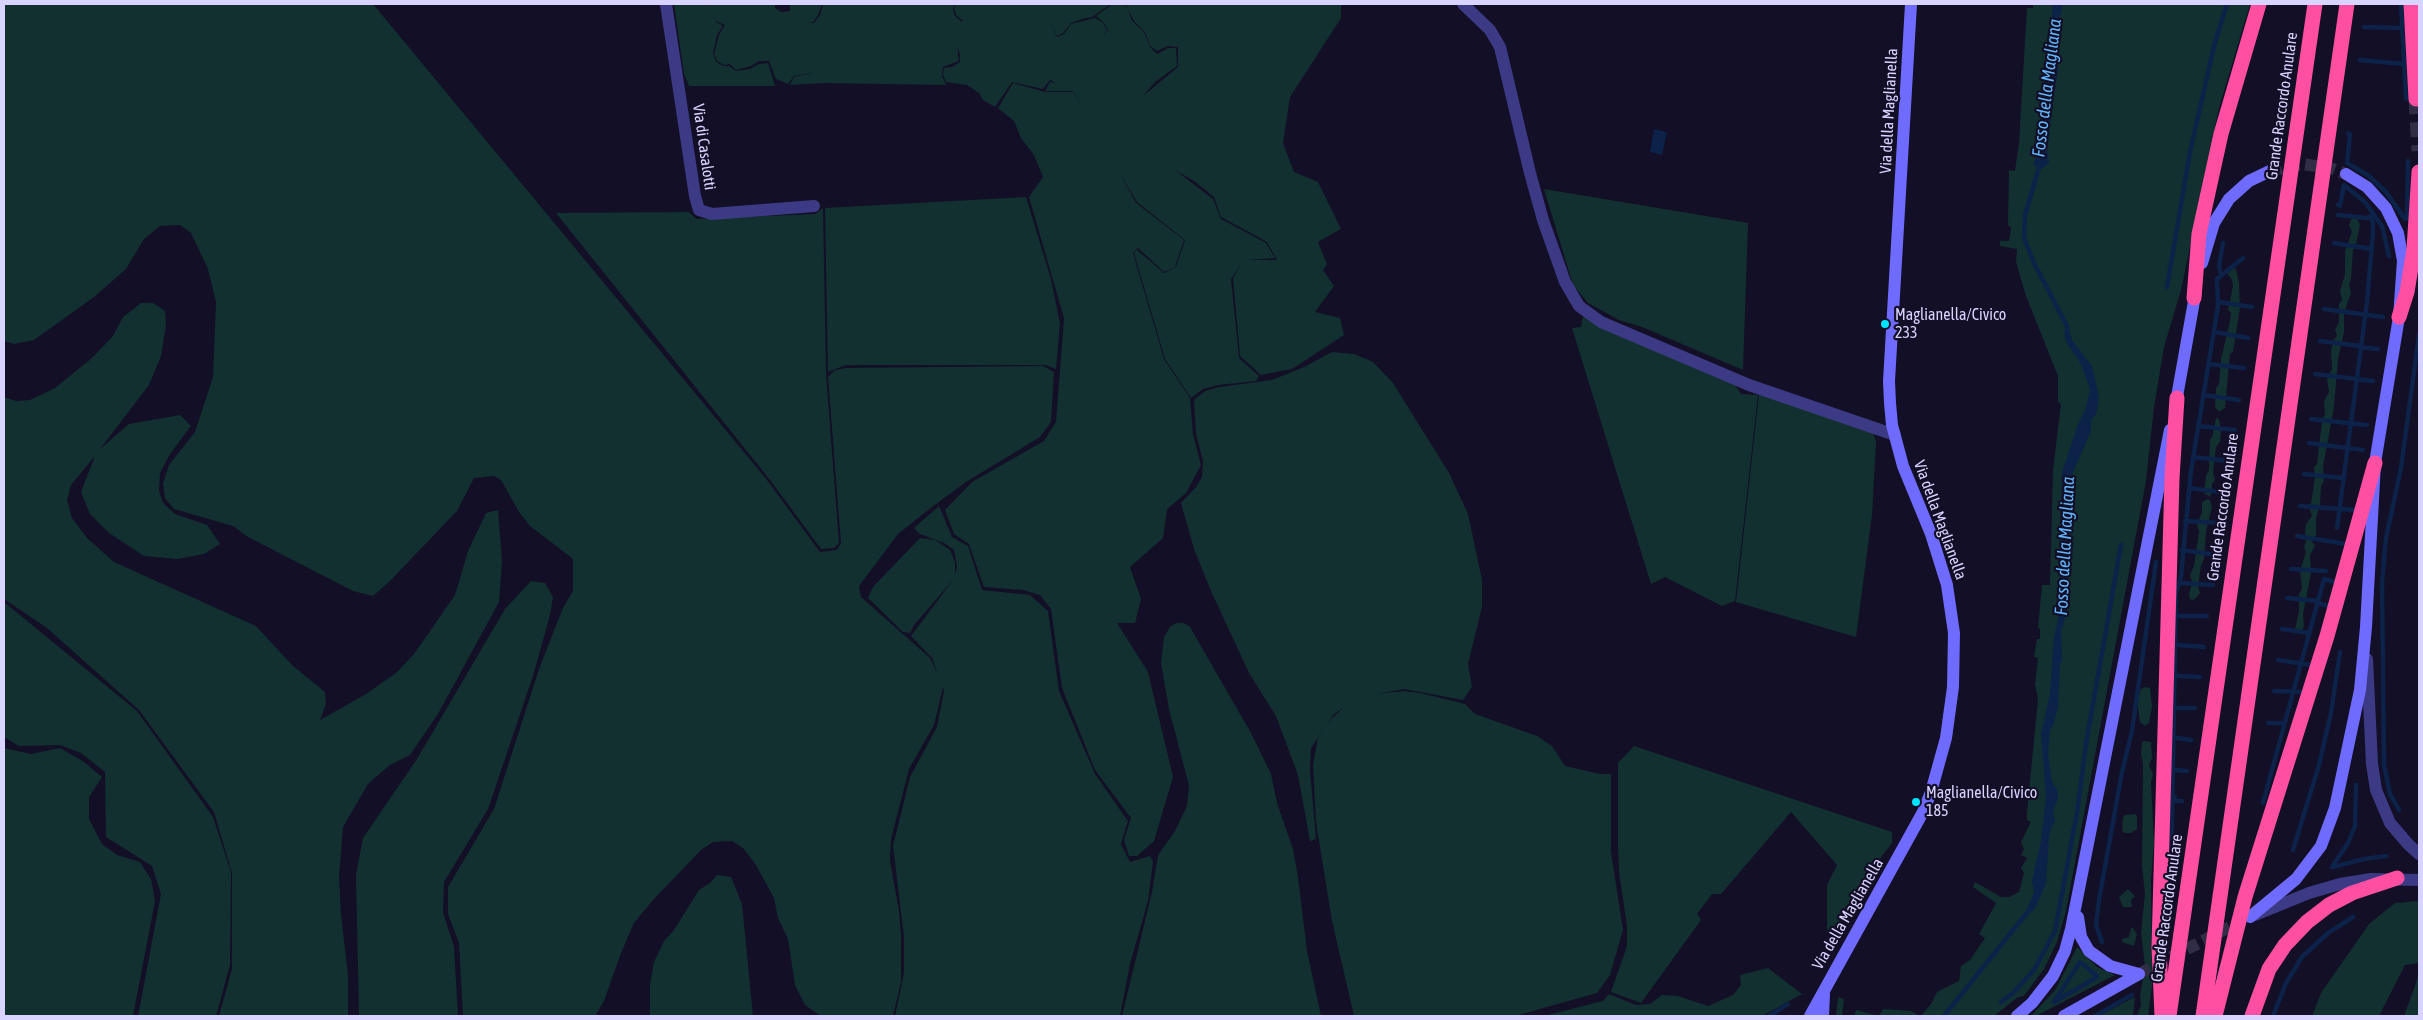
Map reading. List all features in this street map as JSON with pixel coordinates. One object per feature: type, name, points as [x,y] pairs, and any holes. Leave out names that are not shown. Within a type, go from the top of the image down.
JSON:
[{"type":"highway","points":[[2194,298],[2199,234],[2221,134],[2259,4]]},
{"type":"highway","name":"Grande Raccordo Anulare","points":[[2169,1016],[2315,4]]},
{"type":"highway","points":[[2203,1016],[2347,4]]},
{"type":"highway","points":[[2411,4],[2416,99]]},
{"type":"highway","points":[[2399,318],[2407,292],[2414,249],[2419,172]]},
{"type":"highway","points":[[2162,1016],[2159,946],[2172,488],[2177,398]]},
{"type":"highway","points":[[2215,1016],[2245,897],[2327,636],[2375,463]]},
{"type":"highway","points":[[2252,1016],[2269,969],[2284,945],[2307,922],[2329,905],[2352,893],[2397,878]]},
{"type":"main road","name":"Via della Maglianella","points":[[1810,1016],[1922,812],[1942,754],[1953,687],[1954,633],[1951,607],[1931,534],[1903,466],[1891,414],[1889,382],[1911,4]]},
{"type":"main road","points":[[2017,1016],[2045,987],[2060,962],[2079,897],[2143,556],[2177,398],[2204,251],[2220,211],[2238,189],[2270,171]]},
{"type":"main road","points":[[2250,917],[2303,872],[2317,853],[2329,827],[2357,710],[2366,627],[2375,463],[2399,318],[2403,261],[2398,233],[2386,208],[2367,187],[2346,174]]},
{"type":"main road","points":[[2064,1016],[2139,974],[2110,966],[2089,951],[2078,929],[2079,897]]},
{"type":"main road","points":[[1823,1016],[1824,989]]},
{"type":"street","name":"Via di Casalotti","points":[[666,4],[695,196],[699,210],[712,214],[814,206]]},
{"type":"street","points":[[1463,4],[1490,30],[1500,47],[1543,220],[1565,282],[1579,306],[1601,322],[1749,384],[1895,435]]},
{"type":"street","points":[[2366,627],[2373,777],[2390,823],[2419,854]]},
{"type":"street","points":[[2250,917],[2327,887],[2354,881],[2397,878],[2419,880]]},
{"type":"green space","points":[[4,4],[373,4],[767,480],[820,552],[837,550],[841,543],[828,377],[835,370],[846,368],[1043,366],[1054,372],[1051,422],[1040,437],[966,482],[898,534],[859,586],[861,597],[930,658],[938,675],[932,658],[911,636],[953,580],[914,625],[910,633],[903,632],[868,598],[873,587],[920,538],[935,540],[950,550],[955,562],[955,575],[957,566],[954,550],[944,543],[920,534],[914,528],[939,506],[952,537],[968,546],[982,590],[1030,595],[1048,611],[1059,691],[1095,774],[1128,821],[1121,844],[1130,862],[1150,856],[1153,861],[1148,901],[1130,964],[1120,1016],[895,1016],[904,973],[904,937],[893,846],[910,777],[937,727],[944,691],[943,687],[934,725],[909,769],[891,839],[890,861],[899,911],[901,935],[901,982],[893,1016],[821,1016],[805,1005],[795,985],[788,939],[778,918],[774,898],[756,865],[743,848],[732,841],[713,842],[701,850],[653,900],[634,923],[604,1001],[595,1016],[463,1016],[459,943],[448,914],[448,887],[494,809],[540,666],[563,608],[573,591],[573,559],[530,526],[519,512],[501,480],[494,476],[474,478],[457,511],[389,582],[373,596],[353,591],[248,537],[233,526],[174,509],[165,498],[163,483],[169,465],[195,432],[213,377],[216,302],[208,269],[191,233],[180,225],[160,226],[144,239],[126,269],[94,297],[34,340],[14,344],[4,341]]},
{"type":"green space","points":[[674,4],[709,4],[711,7],[710,4],[775,4],[775,8],[781,12],[790,11],[790,4],[822,4],[813,22],[808,22],[814,23],[820,15],[823,4],[955,4],[953,9],[954,15],[962,22],[956,15],[954,8],[956,4],[1111,4],[1092,17],[1071,23],[1063,33],[1057,36],[1047,15],[1057,37],[1064,34],[1071,24],[1095,18],[1103,23],[1107,30],[1102,37],[1108,30],[1104,23],[1096,16],[1113,4],[1125,4],[1127,8],[1126,4],[1341,4],[1341,18],[1290,97],[1283,143],[1294,172],[1318,182],[1341,229],[1318,242],[1327,264],[1323,270],[1334,286],[1315,312],[1340,318],[1344,335],[1292,369],[1261,375],[1240,356],[1233,278],[1242,263],[1231,279],[1239,358],[1259,376],[1256,381],[1218,385],[1203,389],[1191,398],[1165,359],[1134,253],[1137,250],[1164,273],[1176,267],[1185,240],[1137,202],[1119,172],[1136,203],[1184,240],[1175,267],[1164,272],[1138,248],[1133,253],[1164,359],[1190,398],[1193,434],[1201,465],[1186,493],[1167,509],[1163,538],[1130,567],[1141,599],[1135,623],[1117,623],[1148,672],[1173,777],[1154,841],[1137,856],[1129,856],[1124,840],[1131,818],[1095,770],[1062,688],[1051,609],[1040,595],[1023,590],[984,587],[969,544],[954,534],[945,510],[972,482],[1044,441],[1056,422],[1064,318],[1029,197],[1043,177],[1034,155],[1021,138],[1014,121],[998,108],[1013,83],[1045,92],[1073,92],[1080,102],[1073,91],[1045,91],[1050,82],[1056,83],[1050,80],[1043,89],[1012,82],[995,107],[983,100],[979,93],[967,85],[946,82],[943,75],[944,68],[952,67],[960,62],[960,54],[957,47],[959,61],[943,67],[942,76],[946,85],[823,83],[790,85],[794,77],[813,73],[794,76],[788,84],[776,79],[769,61],[759,61],[751,66],[736,70],[730,64],[724,65],[717,61],[714,54],[719,35],[725,25],[716,21],[713,14],[716,22],[723,26],[717,35],[713,53],[716,62],[723,66],[729,66],[736,71],[768,63],[775,86],[689,86],[684,74]],"holes":[[[1128,9],[1134,21],[1145,32],[1150,46],[1157,51],[1168,46],[1178,47],[1178,67],[1143,96],[1155,82],[1177,66],[1176,48],[1168,48],[1157,54],[1150,47],[1144,32],[1132,21]],[[1175,170],[1194,181],[1214,197],[1221,217],[1267,242],[1277,260],[1247,260],[1275,258],[1266,243],[1221,219],[1213,199]]]},
{"type":"green space","points":[[2033,4],[2250,4],[2219,108],[2181,290],[2164,347],[2154,407],[2146,481],[2066,911],[2057,942],[2044,969],[2024,996],[2018,997],[1994,1016],[1921,1016],[1931,1004],[1937,992],[1959,981],[1961,966],[1970,960],[1985,938],[1979,934],[1996,903],[1973,887],[1975,882],[2001,897],[2009,897],[2019,892],[2024,873],[2021,868],[2027,858],[2021,855],[2024,849],[2021,842],[2031,822],[2027,820],[2027,812],[2038,699],[2035,684],[2038,658],[2034,657],[2037,639],[2040,639],[2040,629],[2038,628],[2042,585],[2050,585],[2053,470],[2061,404],[2058,402],[2058,376],[2026,296],[2016,262],[2017,249],[2000,246],[2000,241],[2009,241],[2011,228],[2008,225],[2009,170],[2015,171],[2019,143],[2027,8],[2033,8]]},
{"type":"green space","points":[[1544,189],[1748,223],[1743,370],[1642,327],[1619,320],[1588,303],[1573,285]]},
{"type":"green space","points":[[1026,197],[1051,279],[1060,323],[1056,369],[1045,365],[846,365],[828,372],[825,208]]},
{"type":"green space","points":[[823,208],[826,374],[839,543],[834,548],[821,549],[770,480],[556,213],[689,212],[696,219],[815,214]]},
{"type":"green space","points":[[2356,216],[2360,225],[2353,250],[2349,285],[2351,293],[2344,313],[2344,332],[2338,359],[2334,407],[2323,467],[2324,481],[2321,486],[2320,505],[2316,518],[2316,535],[2312,541],[2315,546],[2310,555],[2311,573],[2303,614],[2304,626],[2301,633],[2297,633],[2295,629],[2299,611],[2299,594],[2302,589],[2300,571],[2306,552],[2304,547],[2306,542],[2306,524],[2312,516],[2310,510],[2315,477],[2314,467],[2317,464],[2322,421],[2325,414],[2324,401],[2329,392],[2327,379],[2332,369],[2331,351],[2334,339],[2337,336],[2335,330],[2339,322],[2339,304],[2342,300],[2340,291],[2345,274],[2345,251],[2352,232],[2349,225],[2352,217]]},
{"type":"green space","points":[[2234,268],[2236,269],[2239,283],[2240,308],[2233,352],[2230,354],[2225,408],[2219,412],[2215,407],[2216,388],[2219,384],[2221,359],[2230,321],[2231,313],[2228,310],[2233,286],[2232,280],[2227,273]]},
{"type":"green space","points":[[141,303],[153,303],[165,311],[166,325],[161,356],[149,385],[100,449],[129,424],[180,415],[191,426],[170,454],[160,473],[159,491],[163,503],[175,514],[207,525],[220,544],[204,554],[177,559],[144,556],[109,533],[90,514],[81,492],[95,456],[71,485],[67,500],[72,518],[87,538],[114,562],[256,626],[292,665],[325,692],[326,704],[320,720],[366,694],[396,673],[414,654],[455,595],[468,551],[486,513],[498,510],[502,561],[499,602],[438,714],[410,755],[390,765],[368,784],[343,827],[339,877],[348,975],[348,1016],[219,1016],[232,969],[232,873],[214,812],[139,710],[47,628],[4,599],[4,397],[16,401],[30,400],[55,388],[92,358],[113,336],[123,317]]},
{"type":"green space","points":[[1583,316],[1732,380],[1741,394],[1758,395],[1735,601],[1722,606],[1665,577],[1651,584],[1572,328],[1581,327]]},
{"type":"green space","points":[[1332,352],[1354,354],[1373,362],[1393,383],[1449,473],[1468,514],[1482,580],[1482,607],[1468,664],[1472,687],[1463,700],[1404,689],[1377,694],[1403,691],[1420,693],[1465,704],[1475,714],[1537,736],[1552,746],[1565,766],[1600,774],[1611,774],[1611,852],[1623,930],[1610,975],[1597,993],[1515,1016],[1354,1016],[1332,921],[1316,822],[1313,765],[1318,738],[1311,748],[1310,770],[1316,839],[1310,841],[1298,775],[1276,716],[1249,673],[1211,591],[1194,549],[1181,503],[1196,487],[1202,477],[1203,461],[1196,434],[1194,400],[1205,391],[1219,387],[1272,380],[1304,367]],"holes":[[[1343,708],[1331,719],[1325,727],[1334,714]]]},
{"type":"green space","points":[[1759,394],[1872,429],[1876,442],[1872,515],[1856,637],[1736,602]]},
{"type":"green space","points":[[2216,418],[2219,419],[2221,431],[2220,442],[2216,447],[2213,473],[2215,480],[2212,484],[2210,497],[2204,493],[2206,476],[2209,470],[2210,439],[2212,438]]},
{"type":"green space","points":[[2207,499],[2210,500],[2212,507],[2206,531],[2204,559],[2201,565],[2198,587],[2200,593],[2194,600],[2190,599],[2189,595],[2192,582],[2190,575],[2194,566],[2199,532],[2197,524],[2202,512],[2202,502]]},
{"type":"green space","points":[[531,581],[545,583],[553,597],[550,615],[533,676],[488,809],[444,882],[443,912],[454,947],[458,1016],[359,1016],[356,875],[363,838],[417,759],[505,609]]},
{"type":"green space","points":[[4,602],[137,711],[213,817],[231,872],[230,965],[216,1016],[138,1016],[161,894],[152,866],[106,837],[105,772],[81,753],[60,745],[19,746],[4,737]]},
{"type":"green space","points":[[1176,623],[1184,623],[1190,627],[1251,733],[1271,774],[1277,803],[1293,849],[1307,951],[1321,1016],[1122,1016],[1152,892],[1158,855],[1175,831],[1187,806],[1189,786],[1169,709],[1161,663],[1164,637],[1170,627]]},
{"type":"green space","points":[[2145,687],[2150,688],[2152,706],[2149,723],[2145,726],[2140,722],[2137,701],[2141,689]]},
{"type":"green space","points":[[2142,742],[2151,742],[2152,758],[2149,765],[2153,774],[2151,782],[2154,843],[2151,880],[2152,986],[2148,1016],[2137,1016],[2141,1005],[2140,996],[2145,966],[2141,933],[2145,893],[2142,867],[2143,764],[2141,754]]},
{"type":"green space","points":[[1634,746],[1892,832],[1892,843],[1858,887],[1832,934],[1827,929],[1827,885],[1837,865],[1791,812],[1721,894],[1712,894],[1697,914],[1701,920],[1641,1003],[1611,992],[1627,946],[1627,926],[1619,872],[1618,763]]},
{"type":"green space","points":[[4,748],[31,754],[60,748],[84,762],[102,777],[89,797],[89,819],[102,844],[117,855],[140,862],[151,879],[155,901],[133,1016],[4,1016]]},
{"type":"green space","points":[[2135,814],[2137,816],[2137,829],[2131,833],[2125,833],[2122,831],[2123,817]]},
{"type":"green space","points":[[717,875],[731,877],[742,904],[753,1016],[650,1016],[650,985],[654,962],[664,941],[674,930],[699,890],[710,883]]},
{"type":"green space","points":[[2128,889],[2135,896],[2131,900],[2132,907],[2123,907],[2119,897]]},
{"type":"green space","points":[[2419,901],[2419,963],[2405,965],[2379,1016],[2312,1016],[2321,993],[2369,924],[2395,903]]},
{"type":"green space","points":[[2131,928],[2137,934],[2134,946],[2122,942],[2122,939],[2129,937]]},
{"type":"green space","points":[[2077,947],[2097,967],[2115,975],[2036,1016],[2031,1016],[2056,989]]},
{"type":"green space","points":[[1768,968],[1802,994],[1762,1016],[1544,1016],[1603,1001],[1609,994],[1636,1005],[1650,1004],[1662,995],[1678,996],[1708,1006],[1733,995],[1741,985],[1740,975]]},
{"type":"green space","points":[[2419,972],[2419,1016],[2404,1016],[2416,983]]},
{"type":"green space","points":[[1838,997],[1844,999],[1842,1016],[1836,1016]]},
{"type":"green space","points":[[2135,997],[2133,1016],[2099,1016]]},
{"type":"green space","points":[[1883,1009],[1911,1011],[1919,1016],[1879,1016]]},
{"type":"green space","points":[[1856,1010],[1879,1016],[1854,1016]]},
{"type":"water","points":[[2053,4],[2063,4],[2056,32],[2058,69],[2047,147],[2049,163],[2042,169],[2033,165],[2038,152],[2043,113]]},
{"type":"water","points":[[1654,129],[1667,132],[1662,155],[1650,152]]},
{"type":"water","points":[[2064,331],[2070,331],[2072,340],[2092,366],[2099,397],[2096,415],[2091,420],[2091,431],[2070,479],[2068,529],[2070,566],[2067,583],[2067,612],[2061,631],[2062,661],[2060,664],[2058,707],[2053,726],[2050,729],[2048,754],[2052,782],[2058,791],[2058,799],[2053,810],[2055,821],[2051,827],[2049,838],[2046,884],[2034,910],[2029,914],[2027,909],[2034,892],[2032,881],[2041,841],[2046,796],[2041,734],[2050,694],[2054,637],[2061,606],[2059,558],[2062,472],[2078,424],[2086,408],[2090,389],[2081,364],[2066,342]]},
{"type":"waterway","points":[[2167,287],[2190,152],[2215,42],[2227,4]]},
{"type":"waterway","points":[[2401,4],[2406,99]]},
{"type":"waterway","points":[[2364,27],[2401,28]]},
{"type":"waterway","points":[[2360,60],[2403,64]]},
{"type":"waterway","points":[[2348,133],[2350,134],[2347,163],[2369,176],[2386,192],[2405,219],[2407,218],[2408,161]]},
{"type":"waterway","name":"Fosso della Magliana","points":[[2040,164],[2025,215],[2024,238],[2034,263],[2067,326],[2068,337]]},
{"type":"waterway","points":[[2338,205],[2340,206],[2344,185],[2365,202],[2382,226],[2389,256]]},
{"type":"waterway","points":[[2338,215],[2367,218],[2373,216]]},
{"type":"waterway","points":[[2337,528],[2367,302],[2373,233],[2371,218]]},
{"type":"waterway","points":[[2221,275],[2219,266],[2223,243]]},
{"type":"waterway","points":[[2334,243],[2372,249]]},
{"type":"waterway","points":[[2217,279],[2243,258]]},
{"type":"waterway","points":[[2177,590],[2181,576],[2191,471],[2218,306],[2217,280]]},
{"type":"waterway","points":[[2219,302],[2252,307]]},
{"type":"waterway","points":[[2324,309],[2383,317]]},
{"type":"waterway","points":[[2214,332],[2248,338]]},
{"type":"waterway","points":[[2399,810],[2390,794],[2384,765],[2382,582],[2386,538],[2401,468],[2419,335]]},
{"type":"waterway","points":[[2320,341],[2360,346]]},
{"type":"waterway","points":[[2360,347],[2378,349]]},
{"type":"waterway","points":[[2209,364],[2244,368]]},
{"type":"waterway","points":[[2315,374],[2373,381]]},
{"type":"waterway","points":[[2203,395],[2239,400]]},
{"type":"waterway","points":[[2311,419],[2367,425]]},
{"type":"waterway","points":[[2198,426],[2235,430]]},
{"type":"waterway","points":[[2309,443],[2363,450]]},
{"type":"waterway","points":[[2193,457],[2230,461]]},
{"type":"waterway","points":[[2304,474],[2343,478]]},
{"type":"waterway","points":[[2189,488],[2226,493]]},
{"type":"waterway","points":[[2300,506],[2355,510]]},
{"type":"waterway","points":[[2185,521],[2222,523]]},
{"type":"waterway","points":[[2297,536],[2346,544]]},
{"type":"waterway","points":[[2001,1002],[2013,993],[2034,970],[2055,931],[2077,813],[2086,744],[2121,545]]},
{"type":"waterway","points":[[2182,550],[2217,555]]},
{"type":"waterway","points":[[2102,942],[2096,925],[2099,900],[2122,772],[2132,731],[2156,562]]},
{"type":"waterway","points":[[2291,569],[2326,571]]},
{"type":"waterway","points":[[2263,803],[2324,579],[2335,582]]},
{"type":"waterway","points":[[2180,583],[2213,585]]},
{"type":"waterway","points":[[2171,877],[2176,591]]},
{"type":"waterway","points":[[2287,598],[2318,601]]},
{"type":"waterway","points":[[2318,603],[2328,606]]},
{"type":"waterway","points":[[2178,616],[2207,616]]},
{"type":"waterway","points":[[2282,629],[2309,633]]},
{"type":"waterway","points":[[2178,645],[2204,647]]},
{"type":"waterway","points":[[2293,850],[2319,765],[2331,713],[2340,652]]},
{"type":"waterway","points":[[2278,660],[2311,665]]},
{"type":"waterway","points":[[2178,676],[2200,677]]},
{"type":"waterway","points":[[2274,691],[2303,692]]},
{"type":"waterway","points":[[2178,708],[2195,708]]},
{"type":"waterway","points":[[2268,723],[2284,723]]},
{"type":"waterway","points":[[2177,738],[2191,740]]},
{"type":"waterway","points":[[2176,770],[2187,771]]},
{"type":"waterway","points":[[2332,867],[2348,843],[2355,826],[2356,785]]},
{"type":"waterway","points":[[2175,797],[2175,801],[2182,801]]},
{"type":"waterway","points":[[2333,867],[2364,859],[2386,856]]},
{"type":"waterway","name":"Fosso della Magliana","points":[[1944,1016],[2030,909]]},
{"type":"waterway","points":[[2273,1016],[2286,983],[2302,957],[2328,933],[2353,917]]},
{"type":"waterway","points":[[2097,976],[2080,962],[2054,1002],[2097,977]]},
{"type":"waterway","points":[[2095,1016],[2132,995]]},
{"type":"waterway","name":"Fosso della Magliana","points":[[1769,1016],[1788,1004]]},
{"type":"tunnel","points":[[2416,99],[2419,151]]},
{"type":"tunnel","points":[[2270,171],[2302,164],[2330,168],[2346,174]]},
{"type":"tunnel","points":[[2139,974],[2243,920]]},
{"type":"place","name":"Maglianella/Civico 233","points":[[1885,324]]},
{"type":"place","name":"Maglianella/Civico 185","points":[[1916,802]]}]
